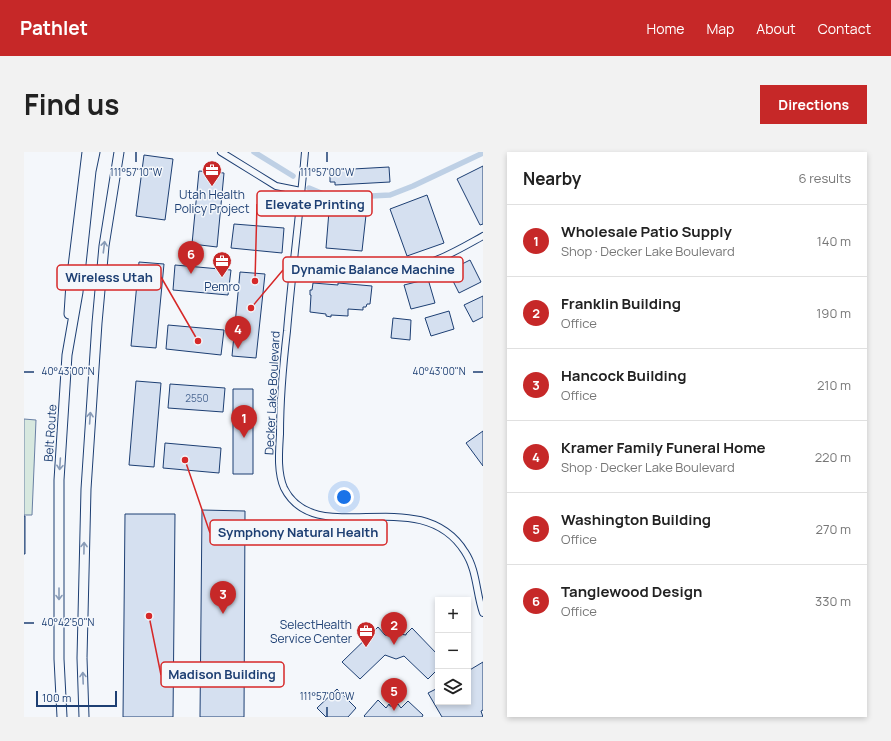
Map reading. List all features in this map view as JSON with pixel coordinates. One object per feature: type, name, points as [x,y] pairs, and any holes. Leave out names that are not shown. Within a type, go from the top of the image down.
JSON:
[{"type":"highway","points":[[67,355],[71,283],[87,152]]},
{"type":"highway","name":"Belt Route","points":[[62,717],[59,659],[59,480],[67,355],[78,292],[91,171],[95,152]]},
{"type":"highway","points":[[84,717],[82,658],[86,489],[97,323],[104,246],[115,172],[120,152]]},
{"type":"street","points":[[221,152],[276,186],[301,191]]},
{"type":"street","name":"Decker Lake Boulevard","points":[[305,152],[293,264],[280,413],[280,471],[282,483],[285,490],[299,506],[317,515],[332,517],[408,517],[423,520],[442,528],[460,544],[471,563],[483,613]]},
{"type":"street","points":[[293,264],[376,272],[403,270],[452,254],[483,236]]},
{"type":"shaded area","points":[[24,419],[36,420],[32,515],[24,515]]},
{"type":"building","points":[[144,155],[173,159],[165,220],[136,216]]},
{"type":"building","points":[[483,166],[483,224],[480,225],[457,179]]},
{"type":"building","points":[[389,167],[390,182],[335,185],[335,182],[330,182],[330,174],[335,173],[335,170]]},
{"type":"building","points":[[199,171],[224,173],[217,247],[192,244]]},
{"type":"building","points":[[427,195],[444,243],[407,256],[390,209]]},
{"type":"building","points":[[329,211],[366,215],[362,251],[326,248]]},
{"type":"building","points":[[234,224],[284,228],[282,253],[231,248]]},
{"type":"building","points":[[470,260],[481,282],[459,293],[448,271]]},
{"type":"building","points":[[139,262],[164,264],[156,348],[131,346]]},
{"type":"building","points":[[175,265],[231,270],[228,295],[173,290]]},
{"type":"building","points":[[240,272],[265,274],[256,358],[232,356]]},
{"type":"building","points":[[428,279],[435,303],[411,309],[404,285]]},
{"type":"building","points":[[313,283],[338,285],[338,283],[372,286],[370,304],[363,307],[363,310],[348,309],[348,316],[331,315],[331,317],[326,316],[326,314],[310,312],[310,290],[312,290]]},
{"type":"building","points":[[483,296],[483,317],[473,322],[464,305]]},
{"type":"building","points":[[449,311],[454,329],[431,336],[425,318]]},
{"type":"building","points":[[393,318],[411,320],[410,340],[391,338]]},
{"type":"building","points":[[168,325],[224,330],[221,355],[166,349]]},
{"type":"building","points":[[136,381],[161,383],[154,467],[129,465]]},
{"type":"building","points":[[170,384],[225,388],[223,412],[168,408]]},
{"type":"building","points":[[233,389],[253,389],[253,474],[233,474]]},
{"type":"building","points":[[483,431],[483,466],[466,443]]},
{"type":"building","points":[[165,443],[221,448],[219,473],[163,468]]},
{"type":"building","points":[[202,510],[245,511],[244,717],[200,717]]},
{"type":"building","points":[[125,514],[175,514],[173,717],[123,717]]},
{"type":"building","points":[[25,516],[25,554],[24,554]]},
{"type":"building","points":[[378,627],[385,635],[390,636],[393,633],[406,635],[412,628],[435,652],[435,672],[428,679],[404,656],[396,659],[385,655],[360,679],[342,662]]},
{"type":"building","points":[[483,662],[483,710],[481,711],[483,717],[442,717],[435,705],[471,705],[471,669]]},
{"type":"building","points":[[337,689],[356,708],[348,717],[326,717],[317,708]]},
{"type":"building","points":[[435,690],[435,705],[428,693]]},
{"type":"building","points":[[378,700],[386,708],[389,704],[390,706],[396,706],[398,704],[401,708],[408,701],[423,715],[422,717],[365,717],[364,716]]},
{"type":"waterway","points":[[254,152],[293,176]]},
{"type":"waterway","points":[[309,188],[333,198],[390,195],[413,186],[483,153]]},
{"type":"place","name":"Utah Health Policy Project","points":[[212,187]]},
{"type":"place","name":"Tanglewood Design","points":[[191,274]]},
{"type":"place","name":"Pemro","points":[[222,278]]},
{"type":"place","name":"Elevate Printing","points":[[255,281]]},
{"type":"place","name":"Dynamic Balance Machine","points":[[251,308]]},
{"type":"place","name":"Wireless Utah","points":[[198,341]]},
{"type":"place","name":"Kramer Family Funeral Home","points":[[238,349]]},
{"type":"place","name":"Wholesale Patio Supply","points":[[244,438]]},
{"type":"place","name":"Symphony Natural Health","points":[[185,460]]},
{"type":"place","name":"Hancock Building","points":[[223,614]]},
{"type":"place","name":"Madison Building","points":[[149,616]]},
{"type":"place","name":"Franklin Building","points":[[394,645]]},
{"type":"place","name":"SelectHealth Service Center","points":[[366,648]]},
{"type":"place","name":"Washington Building","points":[[394,711]]}]
